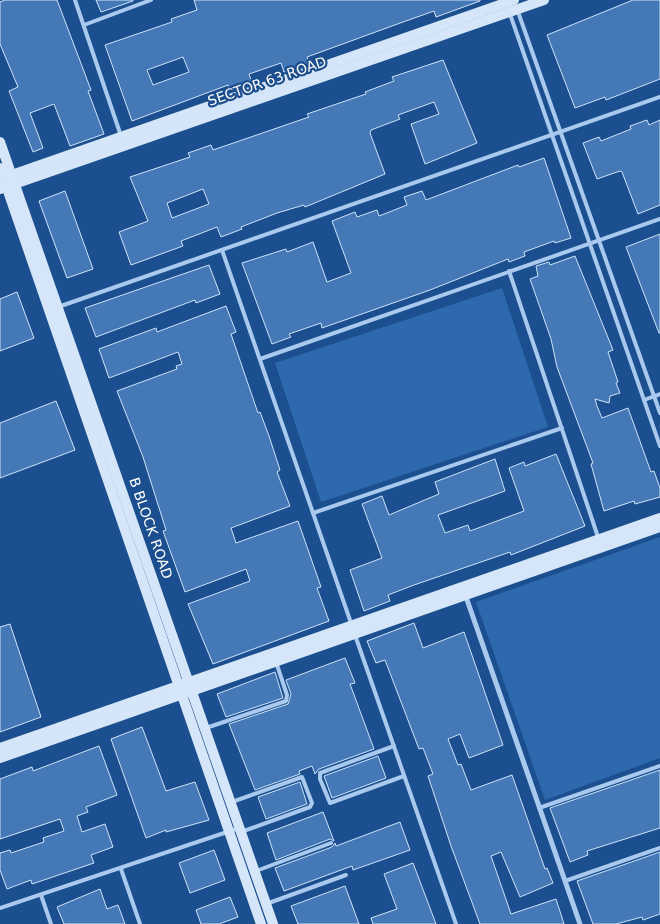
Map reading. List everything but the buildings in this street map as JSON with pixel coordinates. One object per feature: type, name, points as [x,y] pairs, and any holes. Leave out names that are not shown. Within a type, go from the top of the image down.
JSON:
[{"type":"street","name":"SECTOR 63 ROAD","points":[[5,180],[123,141],[511,4],[544,0]]},
{"type":"street","name":"B BLOCK ROAD","points":[[0,142],[5,180],[54,308],[186,688],[273,924]]},
{"type":"street","points":[[0,748],[186,688],[354,630],[600,543],[660,518]]},
{"type":"street","points":[[600,543],[660,527]]},
{"type":"street","points":[[464,591],[580,924]]},
{"type":"street","points":[[0,758],[186,688],[276,662],[354,630]]},
{"type":"street","name":"B BLOCK ROAD","points":[[186,688],[206,728],[231,802],[261,924]]},
{"type":"lane","points":[[75,0],[123,141]]},
{"type":"lane","points":[[84,25],[151,0]]},
{"type":"lane","points":[[511,4],[561,131],[660,413]]},
{"type":"lane","points":[[511,4],[553,134],[660,446]]},
{"type":"lane","points":[[54,308],[660,97]]},
{"type":"lane","points":[[260,358],[660,219]]},
{"type":"lane","points":[[222,250],[456,924]]},
{"type":"lane","points":[[509,272],[600,543]]},
{"type":"lane","points":[[644,400],[660,394]]},
{"type":"lane","points":[[313,513],[562,428]]},
{"type":"lane","points":[[206,728],[286,701],[288,695],[276,662]]},
{"type":"lane","points":[[394,746],[320,773],[320,780],[330,803],[404,776]]},
{"type":"lane","points":[[539,808],[660,766]]},
{"type":"lane","points":[[0,908],[312,805],[304,778],[299,777],[231,802]]},
{"type":"lane","points":[[255,871],[331,843]]},
{"type":"lane","points":[[565,881],[660,848]]},
{"type":"lane","points":[[121,869],[140,924]]},
{"type":"lane","points":[[266,904],[346,875]]},
{"type":"lane","points":[[41,895],[51,924]]},
{"type":"shaded area","points":[[502,288],[548,427],[321,502],[275,363]]},
{"type":"shaded area","points":[[660,537],[660,758],[545,800],[476,602]]}]
